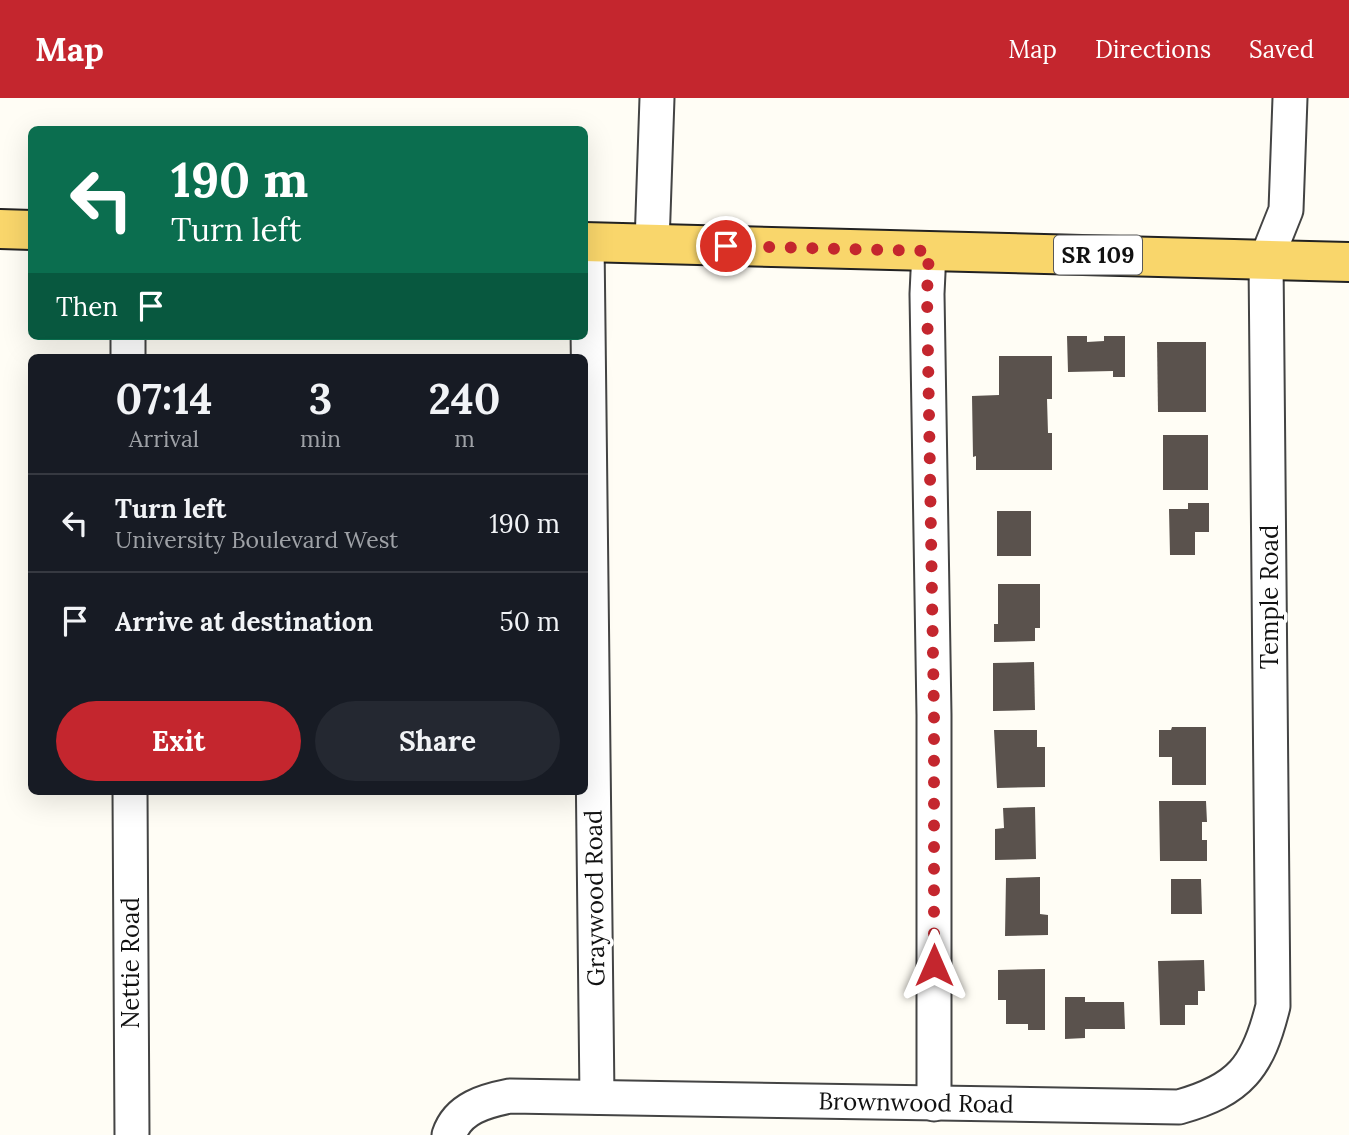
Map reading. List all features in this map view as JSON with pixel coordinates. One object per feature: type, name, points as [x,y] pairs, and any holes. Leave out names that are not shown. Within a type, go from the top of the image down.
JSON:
[{"type":"main road","points":[[0,229],[28,230]]},
{"type":"main road","name":"SR 109","points":[[588,242],[1349,262]]},
{"type":"street","points":[[652,244],[657,98]]},
{"type":"street","name":"Temple Road","points":[[1230,1087],[1250,1066],[1265,1041],[1273,1006],[1266,260],[1286,210],[1290,98]]},
{"type":"street","points":[[929,251],[927,294],[934,715],[934,1104]]},
{"type":"street","name":"Graywood Road","points":[[588,397],[597,1097]]},
{"type":"street","name":"Nettie Road","points":[[130,795],[132,1135]]},
{"type":"street","name":"Brownwood Road","points":[[597,1097],[1179,1107],[1206,1100],[1230,1087]]},
{"type":"street","points":[[449,1135],[464,1114],[480,1103],[510,1096],[597,1097]]},
{"type":"building","points":[[1067,336],[1087,336],[1087,342],[1104,341],[1104,336],[1125,336],[1125,377],[1113,377],[1113,371],[1068,372]]},
{"type":"building","points":[[1157,342],[1206,342],[1206,412],[1158,412]]},
{"type":"building","points":[[999,356],[1052,356],[1052,399],[1047,399],[1048,433],[1052,433],[1052,470],[976,470],[976,456],[973,457],[972,396],[999,395]]},
{"type":"building","points":[[1163,435],[1208,435],[1208,490],[1163,490]]},
{"type":"building","points":[[1188,503],[1209,503],[1209,532],[1195,532],[1195,555],[1170,555],[1169,509],[1188,509]]},
{"type":"building","points":[[997,511],[1031,511],[1031,556],[997,556]]},
{"type":"building","points":[[998,584],[1040,584],[1040,628],[1035,628],[1035,641],[994,642],[994,624],[998,624]]},
{"type":"building","points":[[1034,662],[1035,710],[993,711],[993,663]]},
{"type":"building","points":[[1172,727],[1206,727],[1206,785],[1172,785],[1172,757],[1159,757],[1159,730],[1171,730]]},
{"type":"building","points":[[994,730],[1037,730],[1037,747],[1045,747],[1045,787],[997,788]]},
{"type":"building","points":[[1159,801],[1206,801],[1207,822],[1202,822],[1202,840],[1207,840],[1207,861],[1160,861]]},
{"type":"building","points":[[1035,807],[1036,859],[995,860],[995,829],[1004,828],[1003,808]]},
{"type":"building","points":[[1040,877],[1040,914],[1048,915],[1048,935],[1005,936],[1006,878]]},
{"type":"building","points":[[1171,879],[1201,879],[1202,914],[1171,914]]},
{"type":"building","points":[[1204,960],[1205,991],[1198,991],[1198,1005],[1185,1005],[1185,1025],[1160,1025],[1158,961]]},
{"type":"building","points":[[1045,969],[1045,1030],[1028,1030],[1028,1024],[1006,1024],[1006,1000],[998,1000],[998,970]]},
{"type":"building","points":[[1065,997],[1085,997],[1085,1002],[1124,1002],[1125,1029],[1085,1029],[1085,1038],[1065,1039]]},
{"type":"route","points":[[726,246],[929,251],[927,294],[934,715],[934,965]]}]
